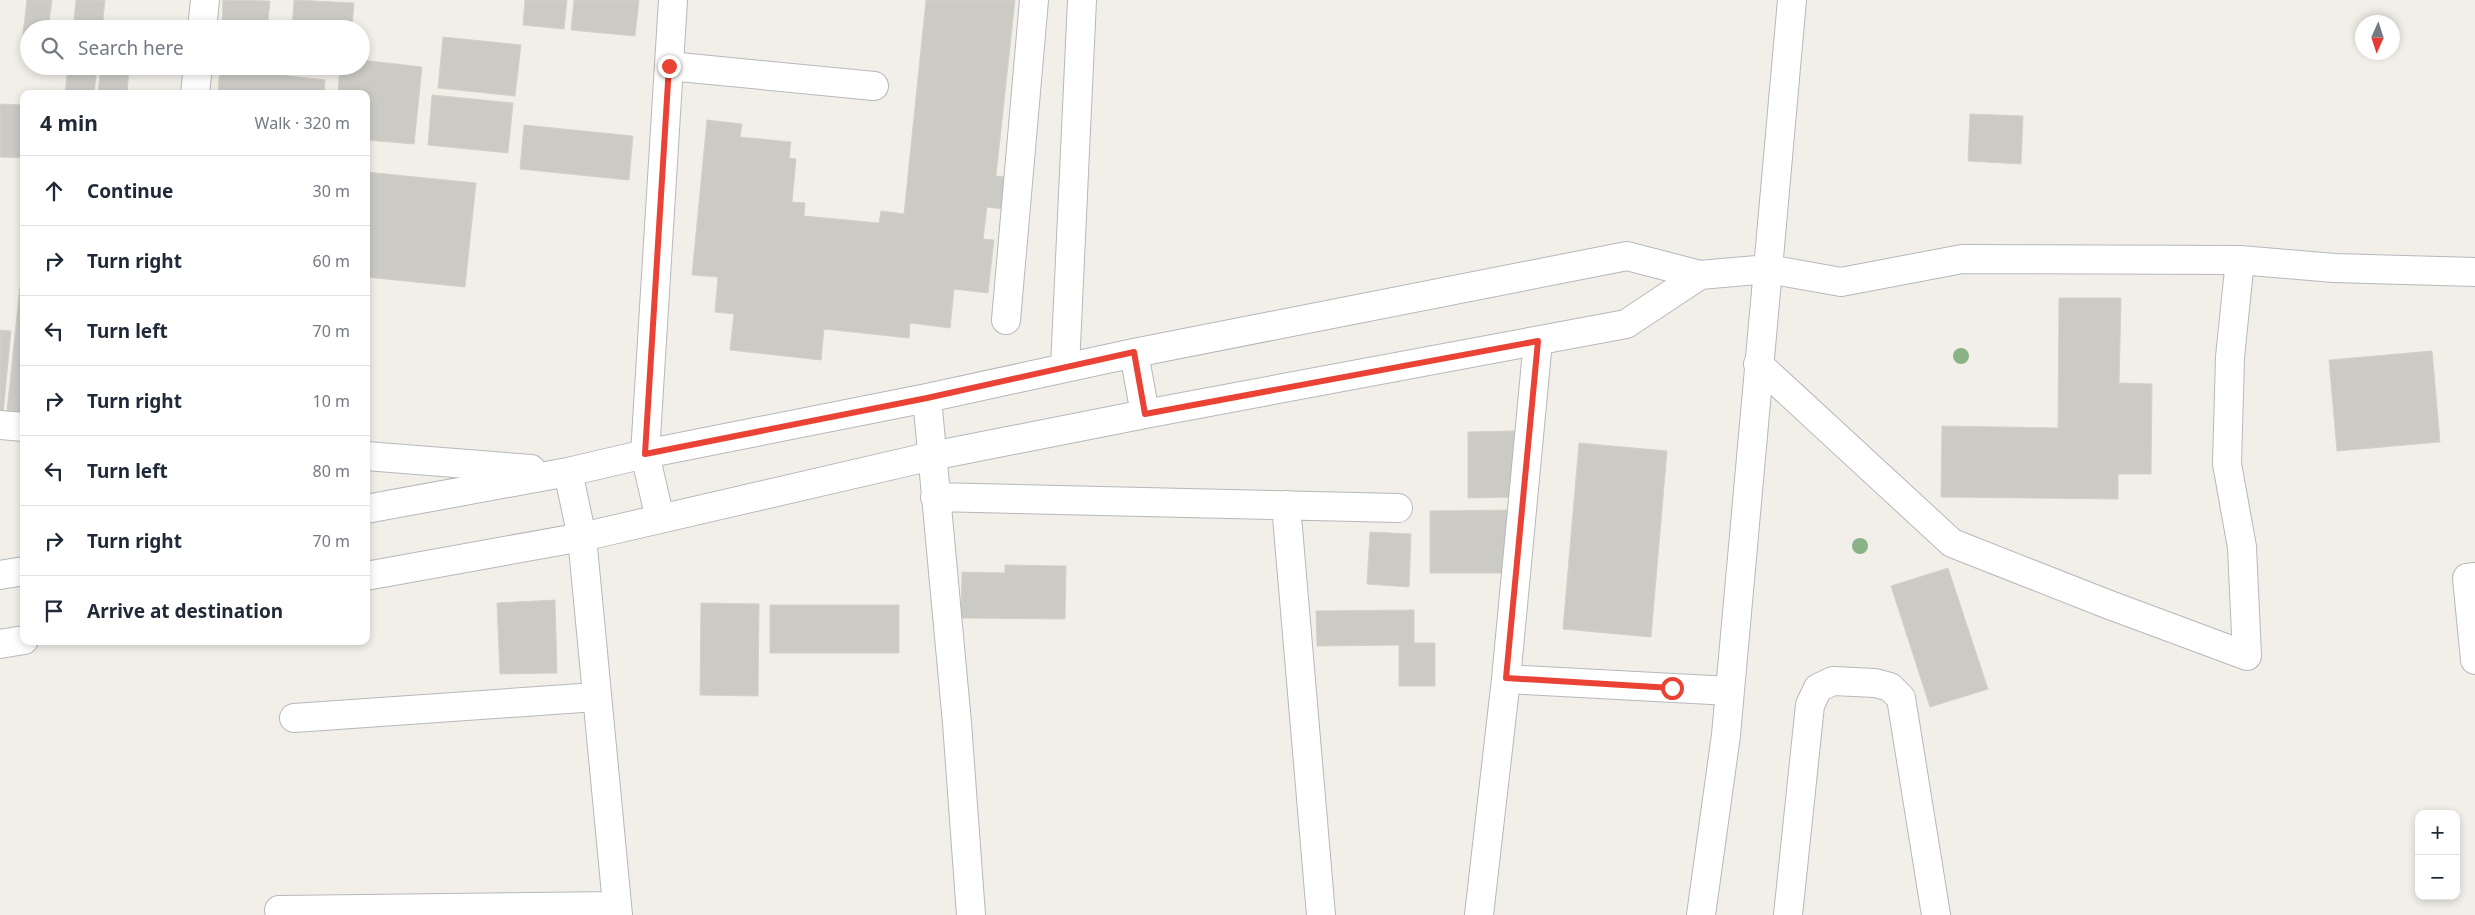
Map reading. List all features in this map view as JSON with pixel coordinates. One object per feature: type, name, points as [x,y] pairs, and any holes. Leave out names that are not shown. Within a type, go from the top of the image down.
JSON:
[{"type":"street","points":[[203,20],[205,0]]},
{"type":"street","points":[[660,519],[645,454],[673,0]]},
{"type":"street","points":[[1006,320],[1034,0]]},
{"type":"street","points":[[1065,367],[1082,0]]},
{"type":"street","points":[[1701,915],[1730,691],[1792,0]]},
{"type":"street","points":[[669,66],[874,86]]},
{"type":"street","points":[[196,90],[197,75]]},
{"type":"street","points":[[370,508],[568,472],[645,454],[927,398],[1134,352],[1627,256],[1700,275],[1768,269],[1841,282],[1962,259],[2240,260],[2334,268],[2475,272]]},
{"type":"street","points":[[1758,364],[1952,543],[2107,604],[2248,656],[2242,547],[2227,464],[2230,357],[2240,260]]},
{"type":"street","points":[[370,575],[582,537],[932,456],[1626,324],[1700,275]]},
{"type":"street","points":[[1479,915],[1506,678],[1538,341]]},
{"type":"street","points":[[1134,352],[1145,414]]},
{"type":"street","points":[[927,398],[957,723],[971,915]]},
{"type":"street","points":[[0,425],[20,427]]},
{"type":"street","points":[[370,456],[568,472]]},
{"type":"street","points":[[279,910],[617,910],[582,537],[568,472]]},
{"type":"street","points":[[935,497],[1398,508]]},
{"type":"street","points":[[1286,504],[1321,915]]},
{"type":"street","points":[[0,575],[20,572]]},
{"type":"street","points":[[2475,577],[2467,578],[2475,660]]},
{"type":"street","points":[[0,644],[20,641]]},
{"type":"street","points":[[1506,678],[1730,691]]},
{"type":"street","points":[[1788,915],[1810,705],[1818,688],[1833,680],[1875,683],[1890,688],[1900,698],[1936,915]]},
{"type":"street","points":[[294,718],[596,697]]},
{"type":"building","points":[[27,0],[52,0],[49,20],[25,20]]},
{"type":"building","points":[[76,0],[105,0],[103,20],[74,20]]},
{"type":"building","points":[[223,0],[270,1],[268,20],[222,20]]},
{"type":"building","points":[[294,0],[354,3],[353,20],[293,20]]},
{"type":"building","points":[[525,0],[567,0],[564,29],[523,25]]},
{"type":"building","points":[[574,0],[639,0],[635,36],[571,30]]},
{"type":"building","points":[[926,0],[1015,0],[996,176],[1005,177],[1002,209],[987,207],[983,239],[994,240],[988,293],[954,289],[950,328],[910,323],[909,338],[824,329],[821,360],[730,350],[734,314],[715,312],[718,277],[692,275],[707,120],[742,124],[740,137],[791,142],[789,158],[796,159],[792,202],[805,203],[804,216],[879,223],[881,211],[904,214]]},
{"type":"building","points":[[443,37],[521,45],[515,96],[438,88]]},
{"type":"building","points":[[370,61],[422,67],[414,144],[370,140],[370,90],[338,90],[339,75],[370,75]]},
{"type":"building","points":[[67,75],[96,75],[94,90],[65,90]]},
{"type":"building","points":[[100,75],[128,75],[127,90],[98,90]]},
{"type":"building","points":[[219,75],[280,75],[325,80],[324,90],[218,90]]},
{"type":"building","points":[[432,95],[513,103],[508,153],[428,145]]},
{"type":"building","points":[[0,104],[20,105],[20,158],[0,157]]},
{"type":"building","points":[[1970,114],[2023,116],[2021,164],[1968,161]]},
{"type":"building","points":[[524,125],[633,136],[629,180],[520,169]]},
{"type":"building","points":[[370,172],[476,183],[465,287],[370,277]]},
{"type":"building","points":[[20,287],[20,422],[6,420]]},
{"type":"building","points":[[2059,298],[2121,298],[2119,383],[2152,384],[2151,474],[2118,474],[2118,499],[1941,497],[1942,426],[2058,428]]},
{"type":"building","points":[[0,330],[11,331],[3,414],[0,413]]},
{"type":"building","points":[[2432,351],[2440,442],[2337,451],[2329,360]]},
{"type":"building","points":[[1515,431],[1516,497],[1468,498],[1468,432]]},
{"type":"building","points":[[1579,443],[1667,451],[1651,637],[1563,629]]},
{"type":"building","points":[[1515,510],[1515,573],[1430,573],[1430,511]]},
{"type":"building","points":[[1370,532],[1411,534],[1409,587],[1367,584]]},
{"type":"building","points":[[1005,565],[1066,566],[1065,619],[961,618],[962,572],[1005,573]]},
{"type":"building","points":[[1948,568],[1988,689],[1930,707],[1891,586]]},
{"type":"building","points":[[555,600],[557,673],[500,674],[497,603]]},
{"type":"building","points":[[701,603],[759,604],[758,696],[700,695]]},
{"type":"building","points":[[770,605],[899,605],[899,653],[770,653]]},
{"type":"building","points":[[1414,610],[1414,643],[1435,643],[1435,686],[1399,686],[1399,645],[1317,646],[1316,611]]},
{"type":"route","points":[[669,66],[645,454],[927,398],[1134,352],[1145,414],[1538,341],[1506,678],[1672,688]]}]
